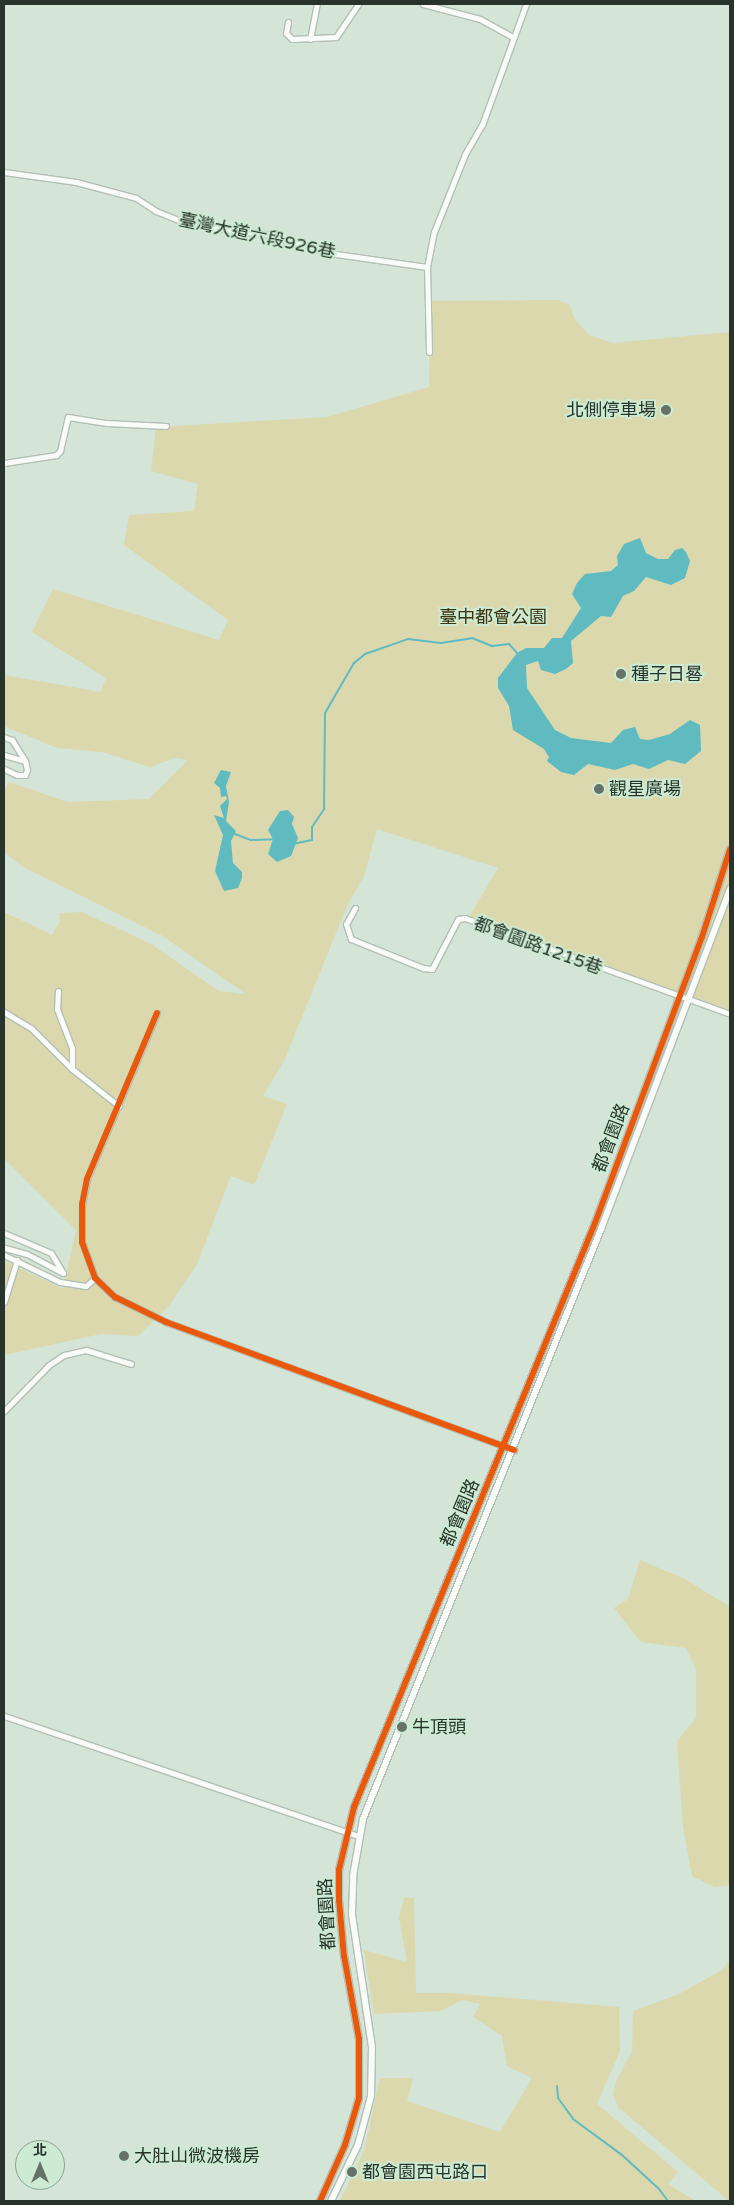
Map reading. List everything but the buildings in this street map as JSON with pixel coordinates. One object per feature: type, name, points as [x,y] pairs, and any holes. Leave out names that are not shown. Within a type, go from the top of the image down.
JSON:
[{"type":"street","points":[[310,39],[317,4]]},
{"type":"street","points":[[288,22],[286,33],[292,39],[336,36],[358,4]]},
{"type":"street","points":[[423,4],[480,19],[512,37]]},
{"type":"street","points":[[429,352],[427,267],[434,232],[465,154],[482,125],[512,37],[526,4]]},
{"type":"street","name":"臺灣大道六段926巷","points":[[4,172],[76,182],[136,198],[156,211],[190,225],[264,234],[329,253],[427,267]]},
{"type":"street","points":[[4,463],[56,455],[60,451],[68,417],[107,423],[166,426]]},
{"type":"street","points":[[4,737],[16,744],[25,761],[25,774],[4,769]]},
{"type":"street","points":[[4,755],[25,761]]},
{"type":"street","name":"都會園路","points":[[320,2201],[345,2145],[359,2098],[359,2039],[340,1918],[340,1870],[346,1833],[365,1776],[505,1447],[533,1368],[595,1223],[702,937],[730,849]]},
{"type":"street","name":"都會園路","points":[[331,2201],[358,2145],[371,2096],[372,2047],[352,1914],[359,1836],[462,1570],[514,1450],[730,889]]},
{"type":"street","name":"都會園路1215巷","points":[[355,908],[346,924],[351,939],[423,968],[432,969],[458,919],[465,918],[679,997]]},
{"type":"street","points":[[702,937],[710,940]]},
{"type":"street","points":[[58,991],[57,1009],[72,1048],[72,1069]]},
{"type":"street","points":[[679,997],[730,1014]]},
{"type":"street","points":[[4,1012],[30,1028],[72,1069],[119,1106]]},
{"type":"street","points":[[157,1013],[87,1179],[82,1205],[82,1242],[95,1278],[115,1297],[166,1322],[514,1450]]},
{"type":"street","points":[[4,1233],[51,1253],[62,1273],[26,1254],[4,1248]]},
{"type":"street","points":[[4,1255],[60,1282],[86,1286],[95,1278]]},
{"type":"street","points":[[4,1302],[17,1260]]},
{"type":"street","points":[[4,1411],[49,1365],[64,1355],[86,1350],[131,1364]]},
{"type":"street","points":[[4,1716],[359,1836]]},
{"type":"green space","name":"臺中都會公園","points":[[557,300],[569,304],[576,321],[589,335],[613,343],[730,332],[730,1011],[469,917],[498,868],[377,829],[364,876],[347,906],[284,1061],[263,1096],[287,1104],[254,1185],[231,1176],[197,1264],[168,1307],[138,1336],[101,1334],[4,1355],[4,1261],[63,1289],[76,1230],[4,1159],[4,912],[52,935],[60,921],[59,913],[82,912],[151,944],[219,991],[246,994],[161,935],[23,867],[4,852],[4,791],[9,782],[68,802],[149,799],[188,760],[175,758],[150,767],[102,752],[57,748],[4,726],[4,675],[101,692],[106,678],[32,632],[53,589],[219,640],[228,620],[124,545],[129,515],[194,511],[198,484],[151,471],[156,427],[327,417],[429,387],[430,301]]},
{"type":"green space","points":[[640,1560],[685,1579],[730,1607],[730,1885],[715,1887],[692,1876],[683,1827],[677,1741],[696,1718],[696,1669],[686,1648],[641,1642],[614,1608],[628,1599]]},
{"type":"green space","points":[[404,1897],[414,1898],[416,1993],[450,1993],[619,2007],[620,2051],[597,2104],[678,2172],[668,2184],[696,2201],[340,2201],[364,2151],[380,2078],[413,2078],[407,2101],[500,2132],[532,2078],[507,2066],[502,2036],[473,2017],[480,2004],[462,2000],[441,2011],[374,2014],[364,1950],[407,1962],[399,1918]]},
{"type":"green space","points":[[730,1960],[729,2201],[618,2107],[613,2094],[617,2079],[632,2052],[633,2011],[677,1995],[722,1970]]},
{"type":"water","points":[[640,538],[646,553],[658,559],[668,559],[675,550],[682,548],[690,561],[685,578],[671,585],[646,577],[634,591],[623,596],[611,617],[601,616],[571,641],[573,663],[566,669],[555,674],[541,670],[538,661],[526,665],[527,688],[555,730],[571,738],[611,743],[623,730],[635,727],[640,739],[649,740],[670,734],[690,720],[700,725],[701,751],[685,764],[668,760],[649,769],[633,764],[615,770],[588,764],[574,775],[561,772],[547,761],[549,757],[544,749],[513,730],[509,706],[498,688],[498,678],[517,653],[526,648],[544,648],[552,638],[562,638],[581,608],[572,594],[577,583],[585,574],[611,571],[618,565],[617,556],[624,544]]},
{"type":"water","points":[[221,770],[231,772],[226,786],[229,802],[226,821],[236,831],[231,841],[233,863],[242,872],[238,888],[224,891],[215,871],[223,835],[214,815],[224,818],[220,806],[227,799],[226,796],[221,797],[220,788],[214,783]]},
{"type":"water","points":[[288,810],[294,817],[292,824],[298,838],[291,856],[277,862],[268,854],[273,839],[268,830],[280,811]]},
{"type":"waterway","points":[[293,844],[312,840],[312,827],[324,809],[325,713],[354,663],[365,654],[408,639],[441,643],[472,638],[492,646],[509,644],[517,653]]},
{"type":"waterway","points":[[235,834],[251,840],[274,839]]},
{"type":"waterway","points":[[557,2086],[558,2098],[573,2119],[622,2155],[659,2189],[668,2201]]},
{"type":"cycle path","points":[[320,2201],[345,2145],[359,2098],[359,2039],[344,1956],[339,1900],[339,1870],[354,1807],[595,1223],[702,937],[730,849]]},
{"type":"cycle path","points":[[157,1013],[87,1179],[82,1205],[82,1242],[95,1278],[115,1297],[166,1322],[514,1450]]},
{"type":"place","name":"北側停車場","points":[[666,410]]},
{"type":"place","name":"種子日晷","points":[[621,674]]},
{"type":"place","name":"觀星廣場","points":[[599,789]]},
{"type":"place","name":"牛頂頭","points":[[402,1727]]},
{"type":"place","name":"大肚山微波機房","points":[[124,2156]]},
{"type":"place","name":"都會園西屯路口","points":[[352,2172]]}]
